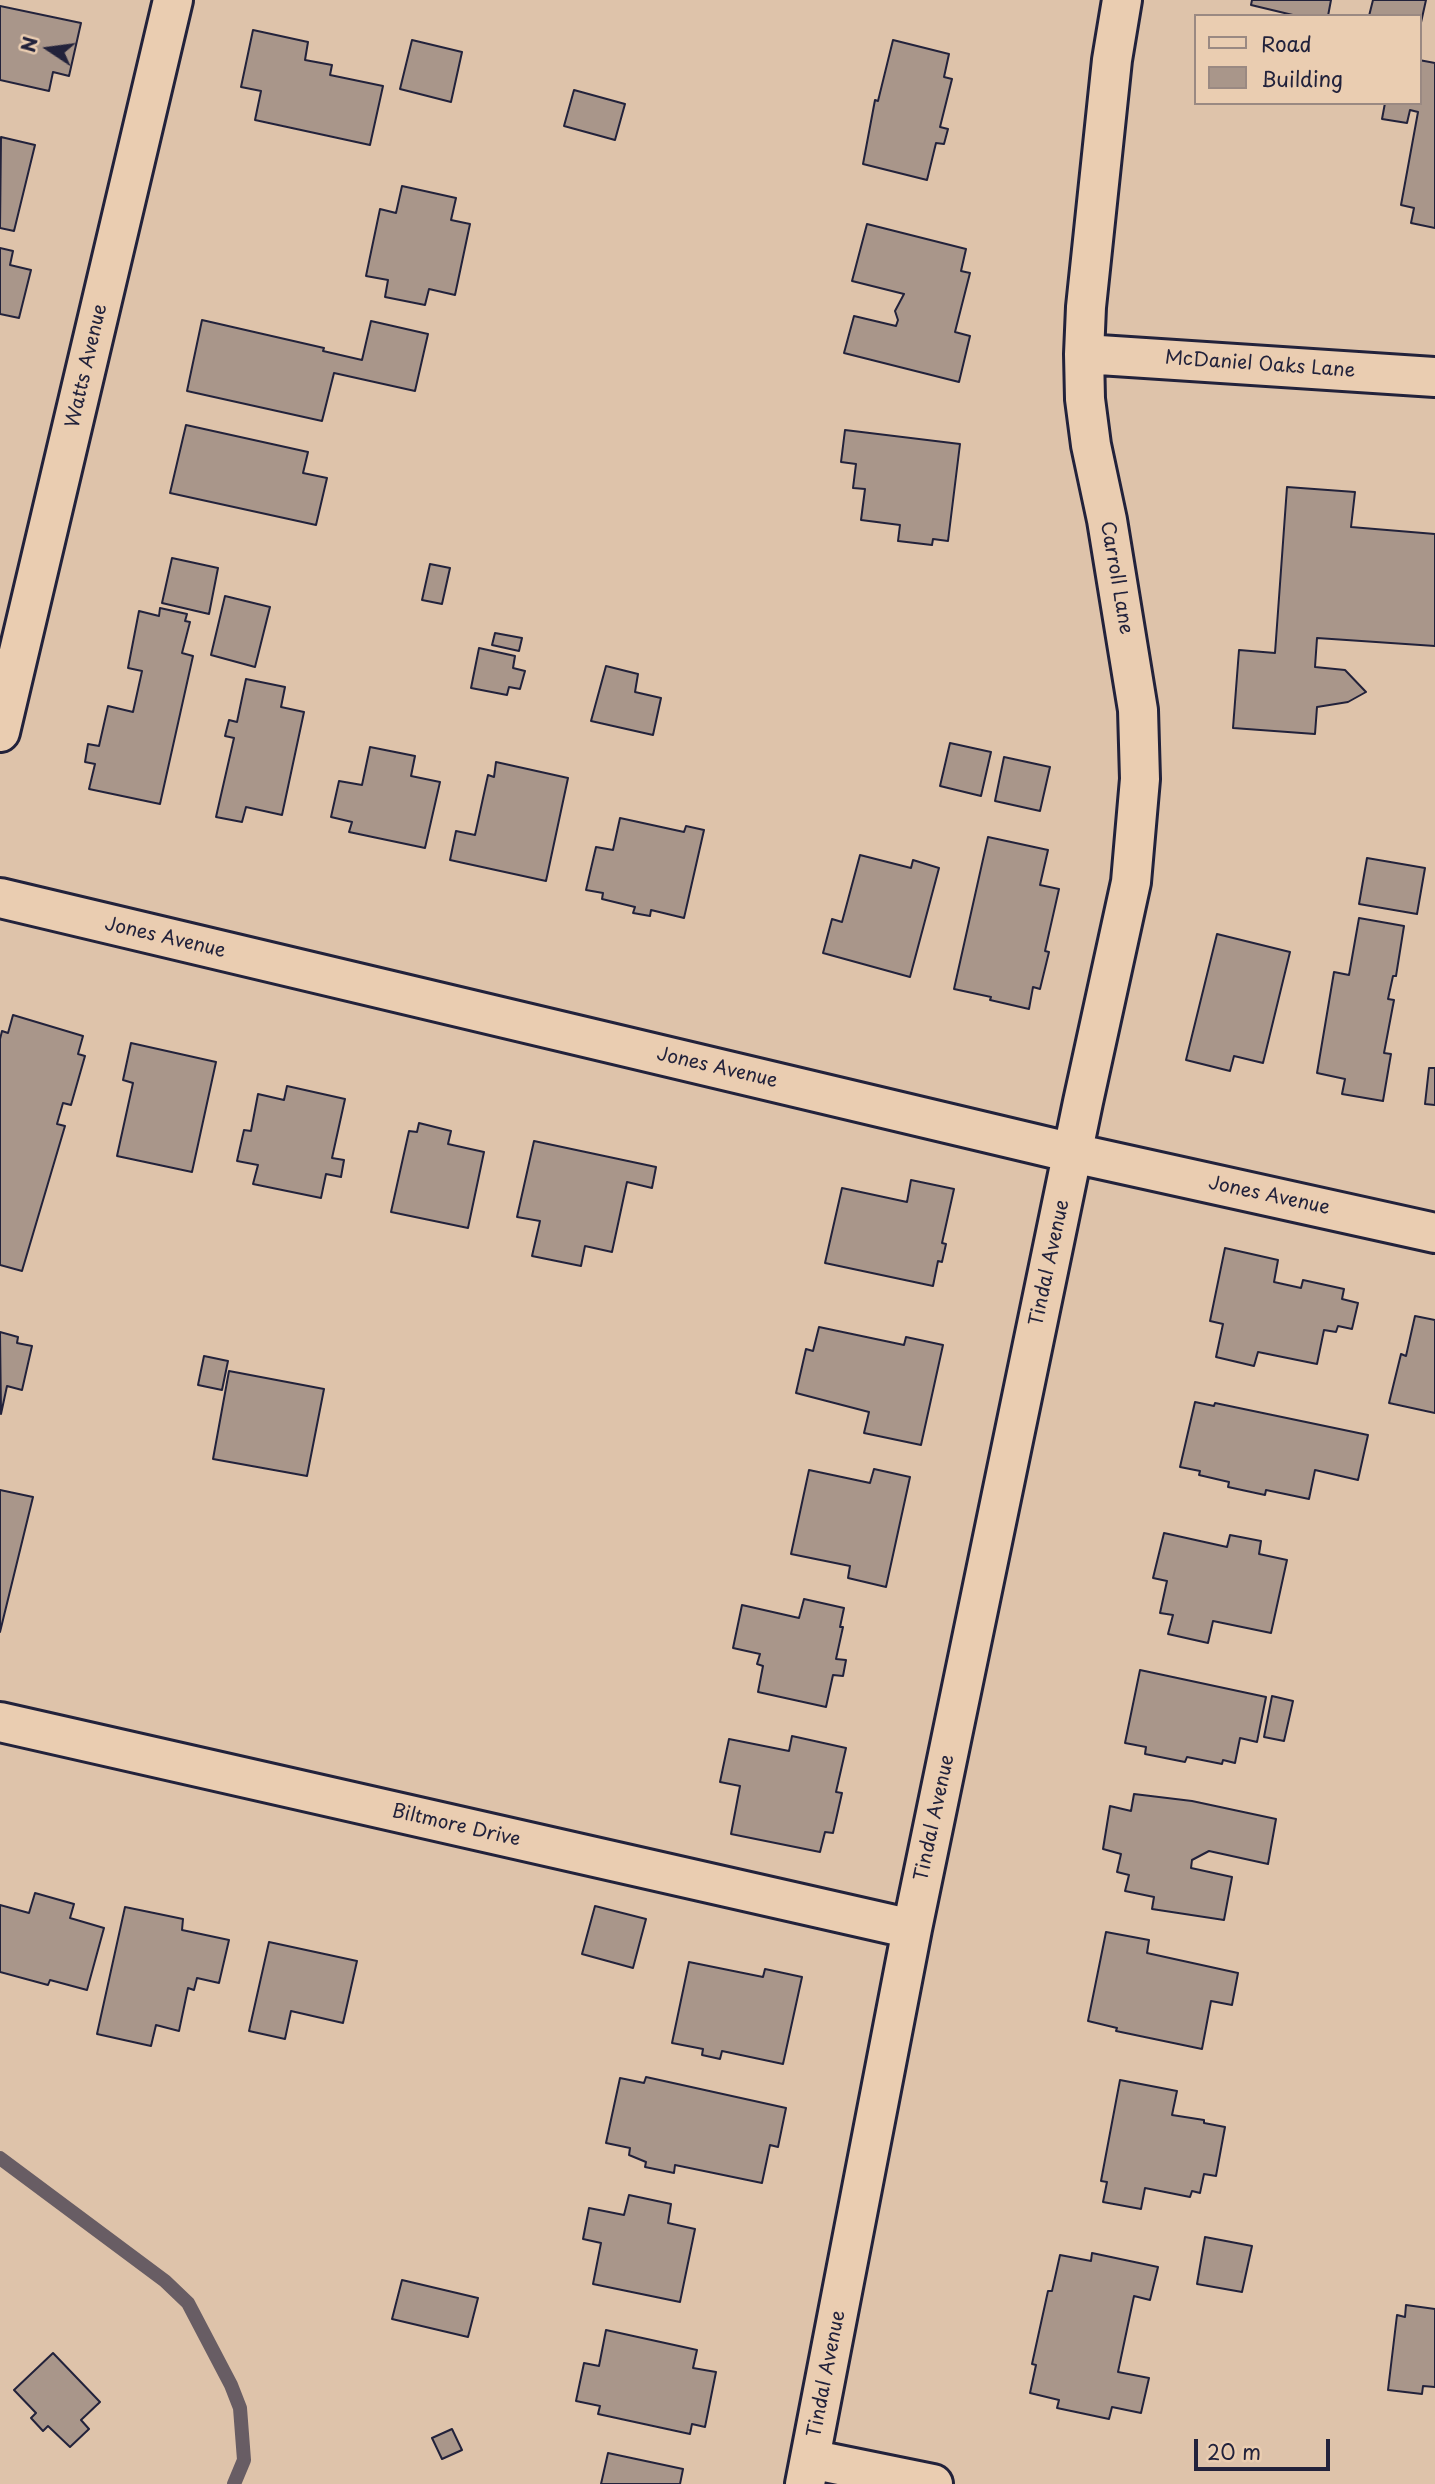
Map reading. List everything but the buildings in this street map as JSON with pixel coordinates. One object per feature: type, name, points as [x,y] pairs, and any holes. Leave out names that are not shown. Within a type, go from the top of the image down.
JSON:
[{"type":"street","name":"Watts Avenue","points":[[0,732],[173,0]]},
{"type":"street","name":"Carroll Lane","points":[[1073,1153],[1130,882],[1140,779],[1138,710],[1085,399],[1086,307],[1109,87],[1122,0]]},
{"type":"street","name":"McDaniel Oaks Lane","points":[[1084,354],[1435,377]]},
{"type":"street","name":"Jones Avenue","points":[[0,898],[1073,1153],[1435,1233]]},
{"type":"street","name":"Tindal Avenue","points":[[808,2472],[912,1929],[1073,1153]]},
{"type":"street","name":"Biltmore Drive","points":[[0,1722],[912,1929]]},
{"type":"street","points":[[808,2472],[933,2484]]},
{"type":"waterway","points":[[0,2158],[165,2281],[188,2303],[231,2385],[240,2408],[244,2460],[234,2484]]}]
